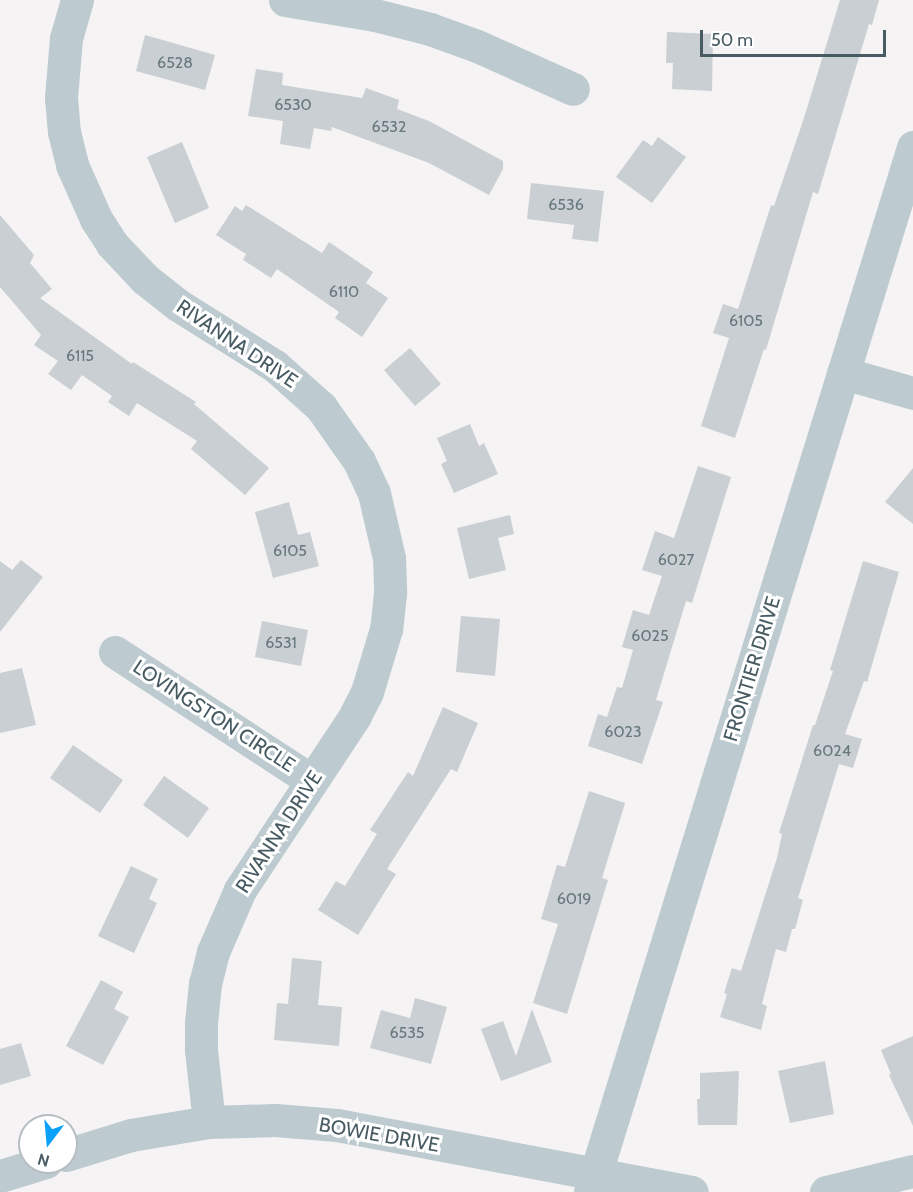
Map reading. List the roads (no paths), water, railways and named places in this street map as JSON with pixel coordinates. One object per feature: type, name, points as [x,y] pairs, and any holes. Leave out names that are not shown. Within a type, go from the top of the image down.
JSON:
[{"type":"street","name":"RIVANNA DRIVE","points":[[77,0],[66,38],[61,99],[72,165],[96,219],[112,244],[145,279],[178,305],[275,366],[299,385],[340,431],[359,461],[374,493],[389,558],[390,593],[386,629],[367,692],[355,716],[240,890],[213,952],[205,983],[201,1023],[201,1050],[209,1122]]},
{"type":"street","points":[[285,0],[375,15],[430,29],[477,46],[573,89]]},
{"type":"street","name":"FRONTIER DRIVE","points":[[593,1183],[913,147]]},
{"type":"street","points":[[843,373],[913,393]]},
{"type":"street","name":"LOVINGSTON CIRCLE","points":[[115,652],[312,781]]},
{"type":"street","name":"BOWIE DRIVE","points":[[78,1151],[130,1136],[209,1122],[275,1120],[337,1125],[593,1183],[692,1192]]},
{"type":"street","points":[[0,1176],[18,1170]]},
{"type":"street","points":[[826,1192],[913,1171]]}]
